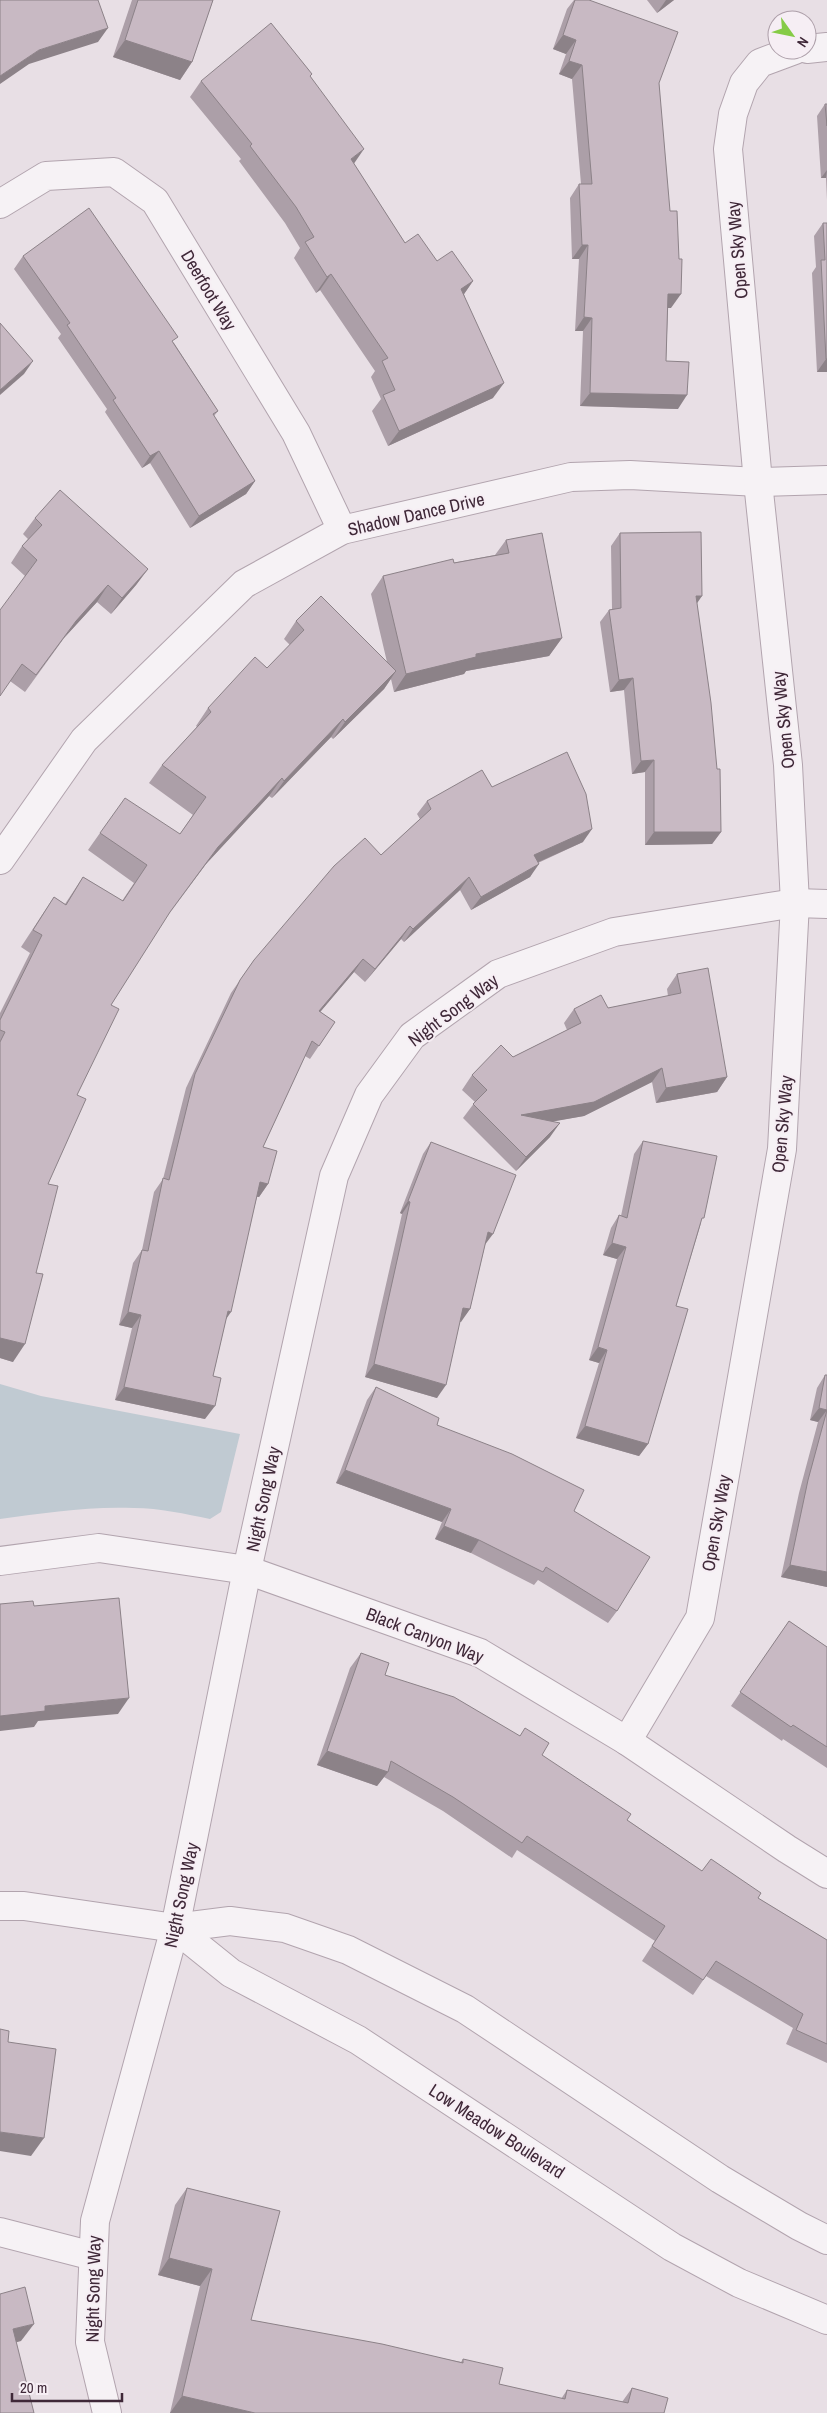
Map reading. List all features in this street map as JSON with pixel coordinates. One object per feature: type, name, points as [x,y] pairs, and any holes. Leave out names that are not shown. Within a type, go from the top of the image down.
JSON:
[{"type":"street","name":"Open Sky Way","points":[[627,1741],[700,1618],[782,1149],[796,903],[788,765],[758,482],[728,149],[733,114],[744,83],[760,63],[768,60]]},
{"type":"street","name":"Deerfoot Way","points":[[0,204],[46,176],[114,172],[155,201],[296,433],[342,530]]},
{"type":"street","name":"Shadow Dance Drive","points":[[0,860],[84,740],[244,584],[342,530],[571,477],[630,475],[758,482]]},
{"type":"street","points":[[758,482],[827,480]]},
{"type":"street","name":"Night Song Way","points":[[107,2413],[90,2342],[95,2221],[175,1928],[247,1570],[334,1176],[368,1096],[412,1036],[498,974],[614,932],[796,903],[827,904]]},
{"type":"street","name":"Black Canyon Way","points":[[0,1561],[99,1548],[247,1570],[480,1653],[627,1741],[786,1849],[827,1874]]},
{"type":"street","points":[[0,1906],[24,1906],[175,1928],[230,1921],[285,1928],[348,1950],[464,2009],[720,2179],[799,2226],[827,2240]]},
{"type":"street","name":"Low Meadow Boulevard","points":[[175,1928],[231,1973],[358,2040],[672,2247],[739,2283],[827,2320]]},
{"type":"street","points":[[0,2232],[18,2235],[93,2256]]},
{"type":"shaded area","points":[[0,1384],[41,1396],[240,1434],[221,1512],[210,1519],[144,1508],[100,1508],[67,1510],[0,1519]]},
{"type":"building","points":[[0,0],[98,0],[108,28],[39,50],[0,76]]},
{"type":"building","points":[[138,0],[213,0],[192,62],[125,40]]},
{"type":"building","points":[[575,0],[589,0],[678,32],[659,83],[670,211],[677,211],[679,259],[682,259],[681,294],[668,294],[666,361],[689,362],[687,395],[590,393],[592,318],[584,317],[588,245],[582,245],[579,184],[592,184],[582,65],[569,61],[576,40],[563,35]]},
{"type":"building","points":[[271,23],[312,74],[310,76],[364,149],[351,159],[405,243],[418,234],[437,261],[452,251],[473,281],[461,289],[504,383],[399,431],[383,395],[395,390],[382,361],[388,358],[331,274],[327,277],[305,242],[314,237],[296,207],[250,146],[252,144],[201,81]]},
{"type":"building","points":[[825,104],[827,104],[827,126]]},
{"type":"building","points":[[89,208],[178,337],[172,341],[218,411],[213,414],[255,481],[199,516],[159,451],[150,456],[113,400],[116,398],[67,325],[70,323],[23,256]]},
{"type":"building","points":[[823,223],[827,223],[827,359],[821,260],[825,260]]},
{"type":"building","points":[[0,323],[33,361],[0,390]]},
{"type":"building","points":[[60,490],[148,569],[122,598],[108,585],[76,621],[36,675],[22,664],[0,696],[0,610],[37,560],[22,546],[42,525],[35,518]]},
{"type":"building","points":[[701,532],[702,596],[696,596],[711,703],[717,769],[720,769],[721,832],[654,832],[654,760],[641,761],[633,678],[619,680],[609,610],[621,608],[620,533]]},
{"type":"building","points":[[542,533],[562,638],[476,654],[476,657],[406,674],[383,576],[453,559],[454,563],[509,553],[506,540]]},
{"type":"building","points":[[321,596],[396,671],[345,722],[343,719],[284,781],[282,778],[218,847],[170,912],[111,1005],[119,1009],[77,1095],[86,1099],[48,1184],[58,1186],[36,1273],[43,1274],[25,1344],[0,1338],[0,1042],[5,1032],[0,1030],[0,1020],[42,935],[33,930],[54,897],[66,905],[83,877],[123,901],[147,865],[100,833],[125,798],[180,834],[206,797],[162,765],[211,712],[208,708],[255,657],[267,668],[304,630],[296,621]]},
{"type":"building","points":[[567,752],[586,794],[592,829],[534,855],[539,864],[481,897],[469,877],[413,929],[410,926],[375,969],[363,959],[319,1011],[335,1022],[319,1046],[312,1041],[263,1147],[277,1151],[268,1184],[260,1182],[231,1312],[228,1311],[213,1376],[221,1378],[215,1406],[124,1387],[141,1315],[128,1312],[142,1250],[148,1251],[163,1178],[169,1180],[195,1074],[240,980],[254,960],[334,866],[365,838],[381,855],[431,809],[427,801],[482,770],[492,787]]},
{"type":"building","points":[[708,968],[727,1077],[666,1088],[662,1068],[594,1102],[521,1115],[560,1123],[526,1157],[473,1104],[487,1090],[472,1075],[501,1045],[513,1057],[581,1023],[574,1009],[601,995],[608,1008],[681,993],[677,974]]},
{"type":"building","points":[[643,1141],[717,1156],[704,1218],[702,1218],[676,1306],[688,1309],[648,1444],[585,1426],[607,1350],[598,1347],[626,1247],[612,1243],[619,1215],[627,1218]]},
{"type":"building","points":[[431,1142],[516,1175],[493,1234],[488,1232],[470,1309],[463,1308],[446,1385],[374,1364],[410,1202],[408,1201]]},
{"type":"building","points":[[825,1375],[827,1375],[827,1410],[819,1408]]},
{"type":"building","points":[[376,1387],[439,1418],[437,1425],[512,1454],[584,1490],[574,1511],[650,1557],[617,1611],[546,1567],[543,1572],[479,1540],[444,1526],[451,1509],[345,1470]]},
{"type":"building","points":[[827,1410],[827,1572],[790,1565],[808,1480]]},
{"type":"building","points":[[119,1598],[129,1698],[45,1706],[45,1711],[0,1716],[0,1604],[33,1601],[34,1606]]},
{"type":"building","points":[[789,1621],[827,1647],[827,1747],[793,1725],[791,1727],[740,1692]]},
{"type":"building","points":[[361,1653],[389,1663],[385,1675],[454,1697],[520,1736],[525,1728],[549,1743],[542,1755],[631,1814],[627,1820],[702,1871],[711,1859],[761,1893],[758,1898],[827,1940],[827,2044],[796,2030],[803,2014],[716,1961],[703,1980],[652,1946],[665,1926],[527,1836],[522,1843],[453,1797],[391,1761],[388,1772],[327,1751]]},
{"type":"building","points":[[0,2029],[9,2031],[8,2042],[56,2049],[44,2138],[0,2132]]},
{"type":"building","points":[[187,2188],[280,2211],[251,2320],[382,2344],[463,2363],[463,2359],[503,2368],[499,2384],[565,2399],[567,2390],[628,2403],[632,2388],[668,2398],[664,2413],[255,2413],[182,2396],[212,2269],[169,2258]]},
{"type":"building","points":[[25,2287],[34,2324],[13,2329],[34,2413],[0,2413],[0,2294]]}]
